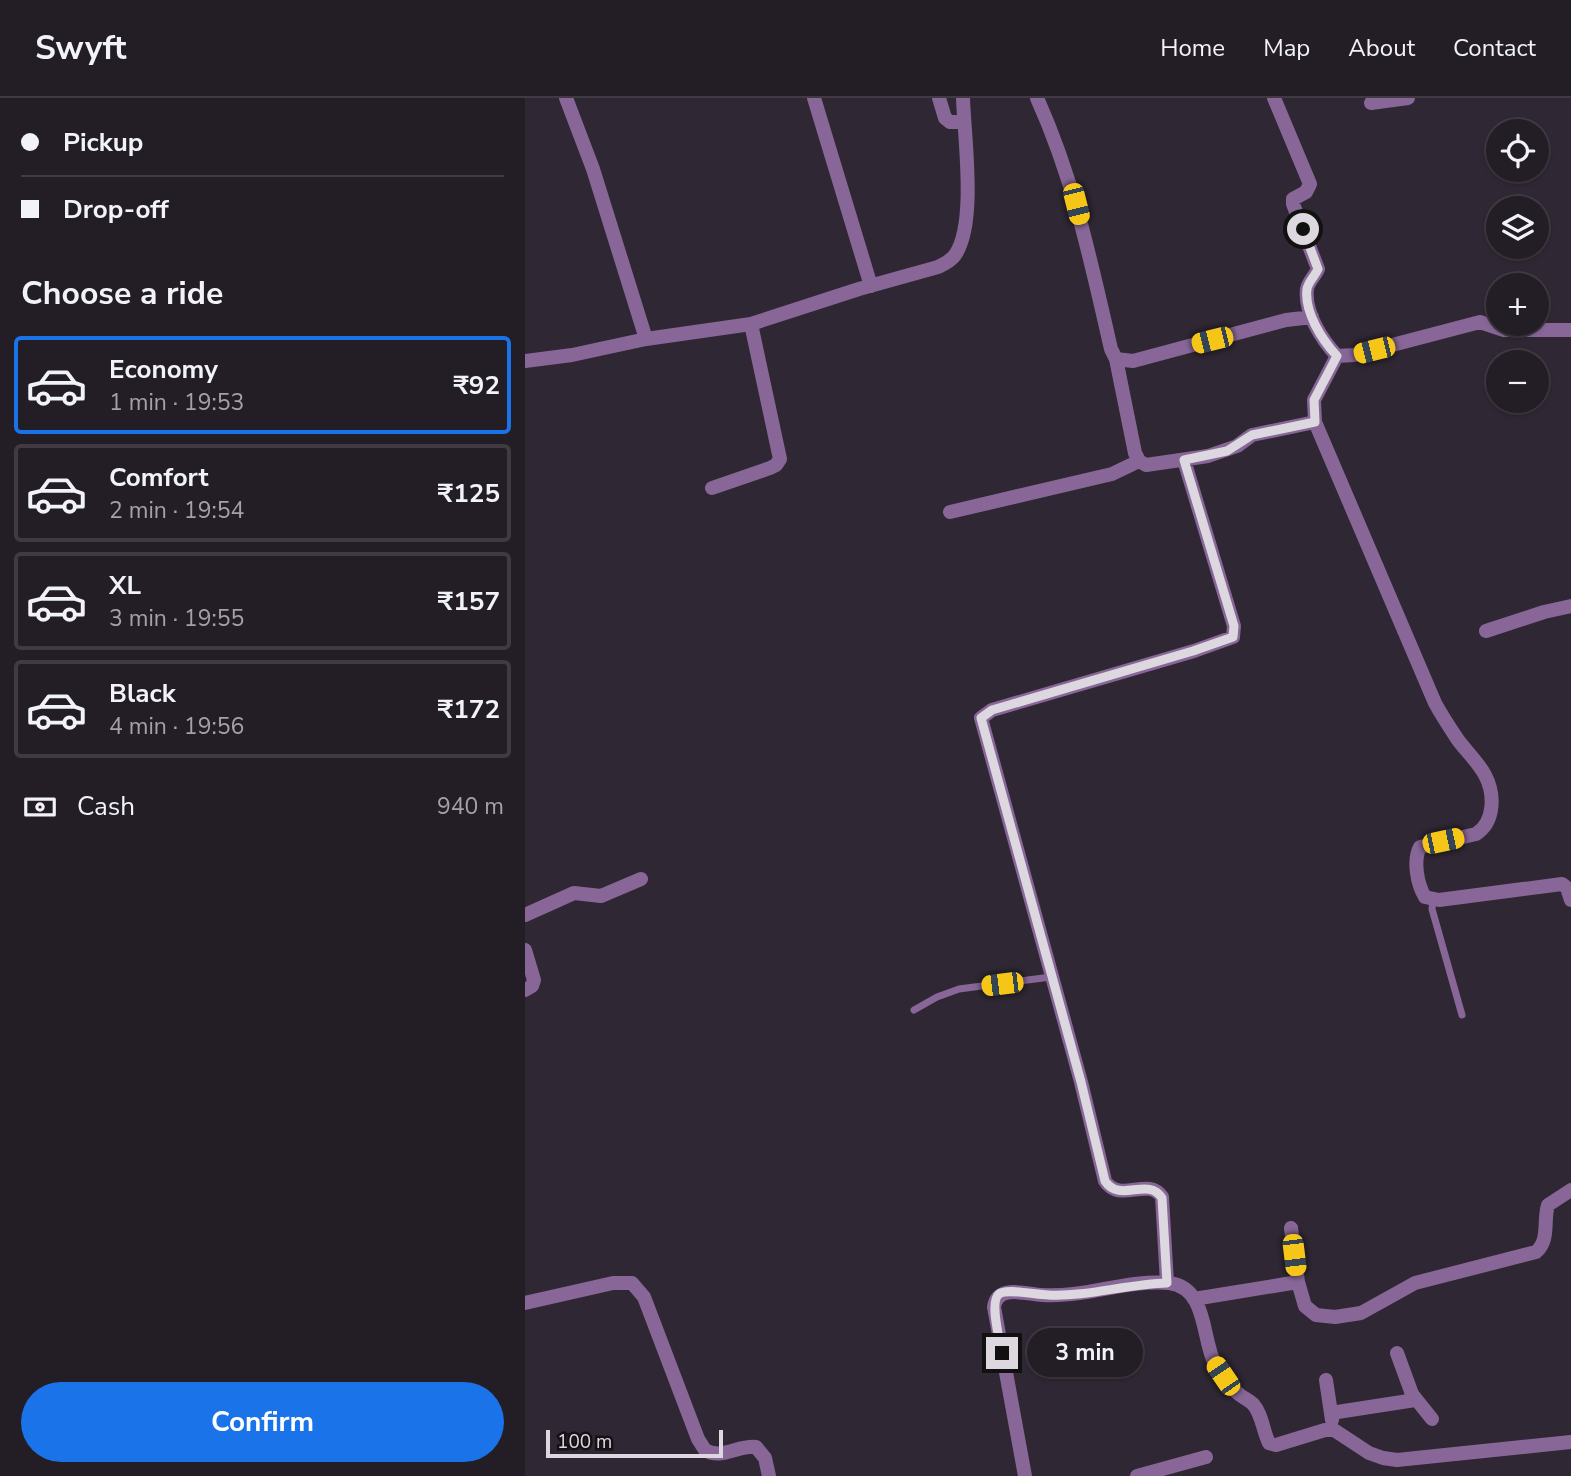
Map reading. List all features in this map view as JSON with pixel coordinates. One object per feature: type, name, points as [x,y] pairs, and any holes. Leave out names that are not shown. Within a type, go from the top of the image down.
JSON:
[{"type":"street","points":[[566,98],[596,179],[646,339]]},
{"type":"street","points":[[814,98],[871,286]]},
{"type":"street","points":[[939,98],[945,118],[950,122],[964,122]]},
{"type":"street","points":[[525,361],[572,355],[646,339],[751,324],[938,267],[955,255],[961,243],[968,184],[963,98]]},
{"type":"street","points":[[1037,98],[1070,181],[1139,461],[1154,465],[1227,451],[1252,435],[1315,422]]},
{"type":"street","points":[[1274,98],[1310,184],[1306,192],[1293,199],[1293,204],[1318,269],[1308,286],[1311,317],[1329,348],[1337,356],[1353,355],[1480,322],[1504,330],[1571,330]]},
{"type":"street","points":[[1371,103],[1408,98]]},
{"type":"street","points":[[1116,359],[1133,361],[1286,320],[1311,317]]},
{"type":"street","points":[[712,488],[770,468],[776,465],[780,458],[751,324]]},
{"type":"street","points":[[1337,356],[1314,400],[1315,422],[1435,703],[1486,776],[1489,785],[1491,807],[1489,821],[1483,829],[1476,834],[1425,845],[1417,852],[1420,890],[1425,897],[1433,900],[1562,884],[1567,888],[1571,900]]},
{"type":"street","points":[[1167,1283],[1162,1198],[1158,1192],[1147,1189],[1115,1191],[1105,1181],[981,718],[992,710],[1233,637],[1234,626],[1184,460]]},
{"type":"street","points":[[950,512],[1112,474],[1139,461]]},
{"type":"street","points":[[1486,631],[1571,606]]},
{"type":"street","points":[[525,915],[574,893],[601,896],[641,879]]},
{"type":"street","points":[[525,950],[534,980],[525,990]]},
{"type":"street","points":[[1291,1228],[1298,1282],[1305,1306],[1316,1315],[1335,1317],[1361,1312],[1415,1283],[1536,1252],[1545,1241],[1548,1205],[1571,1190]]},
{"type":"street","points":[[1194,1299],[1298,1282]]},
{"type":"street","points":[[525,1303],[613,1283],[632,1283],[644,1297],[698,1439],[705,1450],[719,1454],[756,1447],[765,1458],[769,1476]]},
{"type":"street","points":[[1024,1476],[994,1307],[999,1294],[1006,1291],[1049,1296],[1167,1283],[1178,1285],[1194,1299],[1201,1313],[1209,1352],[1237,1393],[1253,1404],[1269,1443],[1285,1444],[1325,1430],[1334,1430],[1369,1453],[1397,1460],[1571,1442]]},
{"type":"street","points":[[1398,1353],[1415,1400],[1432,1419]]},
{"type":"street","points":[[1326,1380],[1334,1430]]},
{"type":"street","points":[[1331,1413],[1415,1400]]},
{"type":"street","points":[[1142,1475],[1206,1457]]},
{"type":"lane","points":[[1433,900],[1432,909],[1462,1015]]},
{"type":"lane","points":[[914,1010],[959,989],[1052,977]]},
{"type":"route","points":[[1002,1353],[994,1307],[999,1294],[1006,1291],[1049,1296],[1167,1283],[1162,1198],[1154,1190],[1115,1191],[1105,1181],[1081,1082],[981,718],[992,710],[1233,637],[1234,626],[1184,460],[1227,451],[1252,435],[1315,422],[1314,400],[1337,356],[1329,348],[1311,317],[1307,292],[1318,269],[1303,229]]}]
